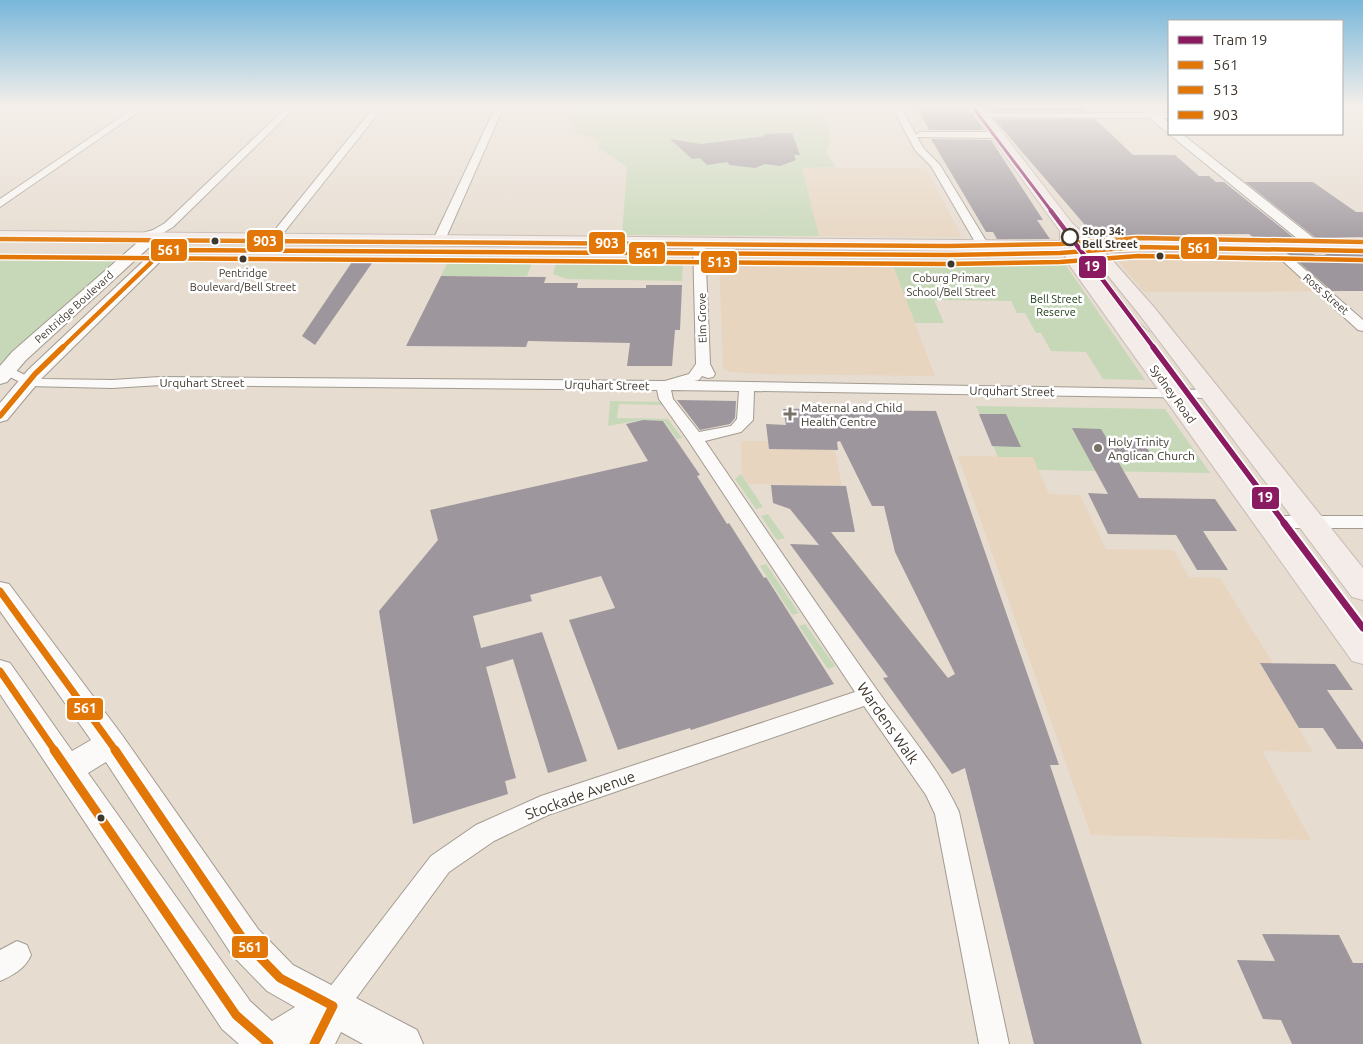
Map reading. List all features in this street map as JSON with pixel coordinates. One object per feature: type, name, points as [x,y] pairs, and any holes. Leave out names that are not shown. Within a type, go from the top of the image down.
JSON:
[{"type":"highway","name":"Sydney Road","points":[[1011,155],[1066,226],[1081,249],[1146,310],[1363,589]]},
{"type":"highway","points":[[0,236],[143,241]]},
{"type":"highway","points":[[169,238],[700,248],[985,250],[1138,247],[1316,247],[1363,244]]},
{"type":"highway","points":[[0,248],[169,238],[274,238],[439,240],[700,248]]},
{"type":"highway","points":[[1316,247],[1363,251]]},
{"type":"highway","name":"Sydney Road","points":[[1081,249],[1076,262],[1363,652]]},
{"type":"street","points":[[0,204],[72,155]]},
{"type":"street","points":[[143,241],[157,232],[169,238],[247,155]]},
{"type":"street","points":[[274,238],[341,155]]},
{"type":"street","points":[[439,240],[478,155]]},
{"type":"street","points":[[925,155],[935,165],[985,250]]},
{"type":"street","points":[[1201,155],[1316,247]]},
{"type":"street","name":"Pentridge Boulevard","points":[[0,416],[28,382],[169,238]]},
{"type":"street","name":"Pentridge Boulevard","points":[[5,370],[143,241]]},
{"type":"street","name":"Elm Grove","points":[[700,248],[703,364]]},
{"type":"street","name":"Ross Street","points":[[1289,261],[1363,327]]},
{"type":"street","points":[[663,386],[694,377],[703,364]]},
{"type":"street","points":[[695,438],[736,429],[745,420],[741,387],[720,382],[708,375],[703,364]]},
{"type":"street","name":"Urquhart Street","points":[[5,370],[28,382],[82,384],[170,381],[1210,394]]},
{"type":"street","name":"Wardens Walk","points":[[663,386],[666,399],[695,438],[845,661],[934,788],[947,812],[994,1044]]},
{"type":"street","points":[[1267,522],[1363,522]]},
{"type":"street","points":[[0,591],[111,744],[244,942],[280,978],[403,1044]]},
{"type":"street","points":[[0,671],[236,1015],[270,1044]]},
{"type":"street","name":"Stockade Avenue","points":[[314,1044],[333,1006],[440,864],[485,833],[541,807],[869,696]]},
{"type":"street","points":[[67,770],[111,744]]},
{"type":"street","name":"Stockade Avenue","points":[[270,1044],[333,1006]]},
{"type":"shaded area","points":[[802,168],[926,168],[962,237],[819,236]]},
{"type":"shaded area","points":[[1120,253],[1363,255],[1363,291],[1144,292],[1115,257]]},
{"type":"shaded area","points":[[719,262],[892,263],[935,376],[730,372],[723,368]]},
{"type":"shaded area","points":[[741,441],[768,441],[769,449],[835,450],[842,486],[749,484],[742,474]]},
{"type":"shaded area","points":[[958,456],[1033,457],[1049,494],[1080,495],[1106,549],[1174,550],[1189,577],[1220,578],[1271,660],[1273,664],[1260,664],[1313,752],[1262,751],[1311,840],[1091,835]]},
{"type":"green space","points":[[609,155],[828,155],[836,167],[802,168],[819,236],[622,235],[627,167]]},
{"type":"green space","points":[[0,256],[110,256],[118,259],[0,364]]},
{"type":"green space","points":[[449,260],[533,260],[527,276],[441,276]]},
{"type":"green space","points":[[557,261],[683,262],[682,281],[567,279],[553,274]]},
{"type":"green space","name":"Bell Street Reserve","points":[[892,263],[1065,264],[1145,380],[1103,379],[1086,352],[1051,351],[1041,333],[1036,333],[1025,313],[1017,313],[1011,301],[934,300],[944,323],[915,323]]},
{"type":"green space","points":[[610,401],[661,402],[662,405],[619,404],[617,418],[668,419],[682,438],[677,439],[664,421],[641,420],[608,426]]},
{"type":"green space","points":[[976,406],[1165,409],[1210,473],[1038,470],[1033,457],[998,457]]},
{"type":"green space","points":[[741,474],[763,507],[756,509],[735,479]]},
{"type":"green space","points":[[768,514],[785,538],[777,540],[761,516]]},
{"type":"green space","points":[[766,564],[799,613],[792,615],[760,566]]},
{"type":"green space","points":[[805,624],[835,666],[828,669],[799,626]]},
{"type":"building","points":[[687,155],[800,155],[794,155],[796,160],[780,166],[765,164],[755,168],[730,165],[727,162],[707,165],[700,158],[692,159]]},
{"type":"building","points":[[940,155],[1001,155],[1043,220],[1037,220],[1050,239],[997,239],[993,232],[986,232]]},
{"type":"building","points":[[1025,155],[1175,155],[1199,176],[1209,176],[1216,182],[1224,182],[1294,238],[1254,238],[1249,234],[1186,234],[1191,239],[1097,239]]},
{"type":"building","points":[[1245,182],[1313,182],[1356,212],[1363,212],[1363,237],[1316,238]]},
{"type":"building","points":[[1310,251],[1315,255],[1325,255],[1329,251],[1363,251],[1363,291],[1332,291],[1285,252]]},
{"type":"building","points":[[352,262],[372,263],[315,345],[302,336]]},
{"type":"building","points":[[441,276],[546,277],[544,283],[578,283],[577,288],[646,288],[646,285],[682,285],[680,330],[675,330],[672,366],[627,366],[630,343],[528,341],[526,347],[406,346]]},
{"type":"building","points":[[677,400],[736,401],[735,418],[730,424],[700,430]]},
{"type":"building","points":[[840,408],[841,410],[936,411],[1059,765],[1050,765],[1142,1044],[1034,1044],[965,768],[952,774],[883,678],[888,677],[790,544],[819,545],[790,509],[773,503],[771,485],[846,486],[855,532],[831,532],[948,678],[955,674],[895,552],[884,506],[872,506],[840,441],[837,442],[838,450],[769,449],[766,424],[786,425],[783,409]]},
{"type":"building","points":[[979,414],[1006,414],[1021,447],[992,446]]},
{"type":"building","points":[[643,420],[663,421],[700,475],[697,476],[727,524],[729,523],[764,578],[766,577],[834,684],[691,730],[690,728],[618,750],[569,620],[615,608],[601,576],[530,595],[532,601],[473,616],[481,648],[542,632],[587,761],[548,773],[513,659],[486,667],[516,778],[505,781],[508,794],[413,824],[379,611],[438,540],[430,510],[648,461],[626,424]]},
{"type":"building","points":[[1072,428],[1101,429],[1107,439],[1142,440],[1152,456],[1115,456],[1139,498],[1215,499],[1237,531],[1203,531],[1228,570],[1197,570],[1176,535],[1108,534],[1088,493],[1108,494]]},
{"type":"building","points":[[1260,663],[1335,664],[1353,690],[1327,690],[1363,743],[1363,749],[1337,749],[1323,728],[1299,728]]},
{"type":"building","points":[[1262,934],[1339,935],[1353,963],[1363,963],[1363,1044],[1292,1044],[1281,1020],[1263,1019],[1237,960],[1275,961]]},
{"type":"tram line","name":"19","points":[[1008,155],[1363,628]]},
{"type":"tram line","points":[[1126,312],[1150,332]]},
{"type":"transit line","name":"903","points":[[0,239],[948,246],[1060,244],[1138,238],[1363,242]]},
{"type":"transit line","name":"561","points":[[0,416],[35,374],[164,250],[948,255],[1060,253],[1138,247],[1363,251]]},
{"type":"transit line","name":"513","points":[[0,257],[948,264],[1060,262],[1138,256],[1363,260]]},
{"type":"transit line","name":"561","points":[[0,591],[111,744],[245,942],[280,978],[333,1006],[314,1044]]},
{"type":"transit line","name":"561","points":[[0,671],[236,1015],[269,1044]]},
{"type":"place","name":"Stop 34: Bell Street","points":[[1070,237]]},
{"type":"place","name":"Pentridge Boulevard/Bell Street","points":[[243,259]]},
{"type":"place","name":"Coburg Primary School/Bell Street","points":[[951,264]]},
{"type":"place","name":"Maternal and Child Health Centre","points":[[790,414]]},
{"type":"place","name":"Holy Trinity Anglican Church","points":[[1098,448]]}]
